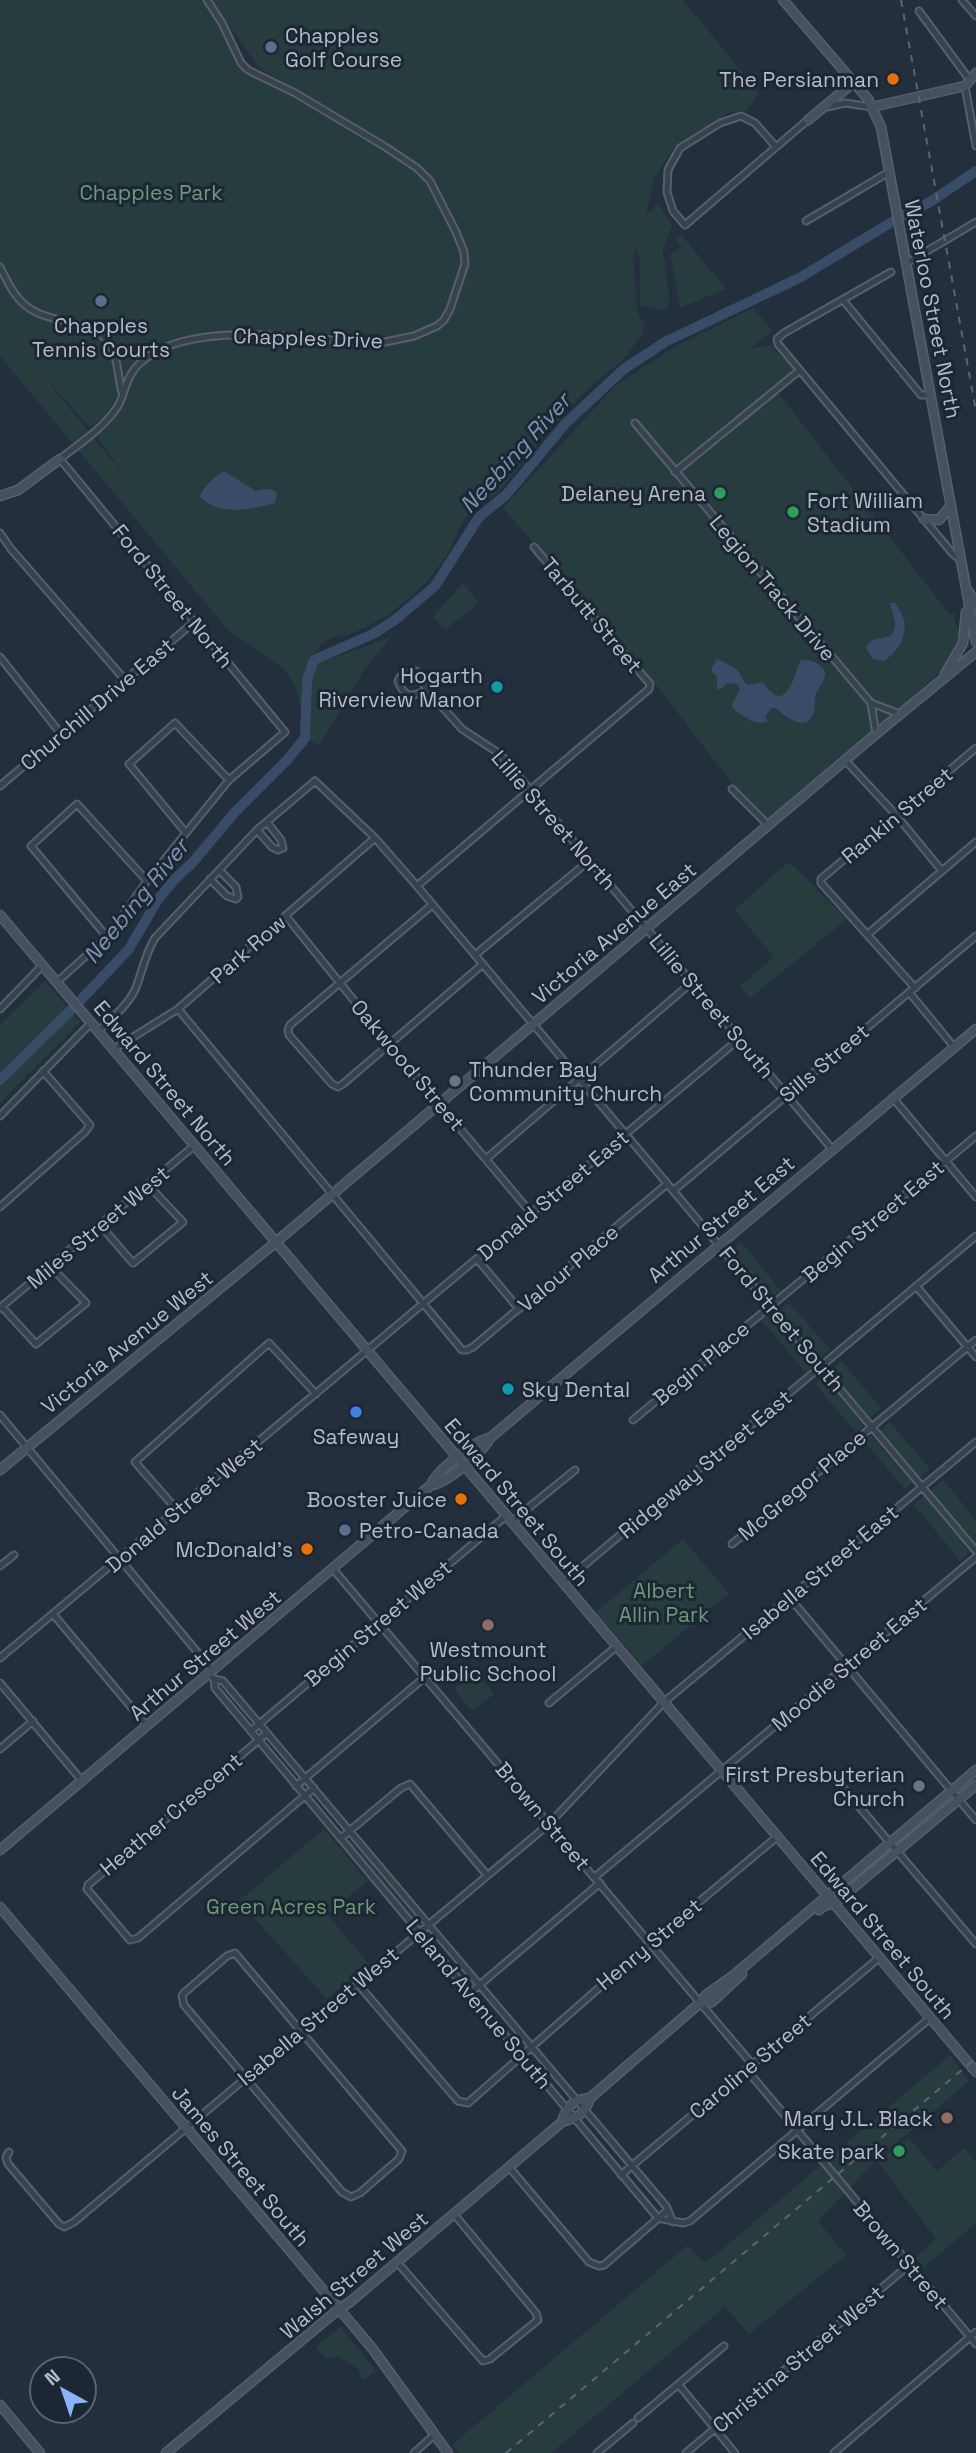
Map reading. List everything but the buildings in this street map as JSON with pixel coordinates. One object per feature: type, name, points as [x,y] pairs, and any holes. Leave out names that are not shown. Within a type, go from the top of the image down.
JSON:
[{"type":"street","name":"Chapples Drive","points":[[60,459],[116,410],[133,372],[145,359],[186,341],[236,334],[366,343],[414,336],[437,326],[447,315],[464,264],[464,252],[456,232],[424,174],[384,146],[295,93],[248,70],[241,63],[222,23],[207,0]]},
{"type":"street","name":"Waterloo Street North","points":[[783,0],[868,99],[881,128],[976,642]]},
{"type":"street","points":[[962,0],[976,16]]},
{"type":"street","points":[[919,11],[970,79],[976,146]]},
{"type":"street","points":[[808,120],[825,107],[845,103],[872,107],[970,79]]},
{"type":"street","points":[[776,147],[755,123],[741,116],[720,122],[691,140],[680,148],[668,170],[667,192],[673,211],[685,225],[854,82]]},
{"type":"street","points":[[806,221],[889,172]]},
{"type":"street","points":[[907,263],[976,222]]},
{"type":"street","points":[[0,267],[16,295],[30,309],[48,318],[101,334],[113,349],[122,393]]},
{"type":"street","points":[[891,272],[777,339],[778,344],[961,560]]},
{"type":"street","points":[[843,300],[921,395],[932,395]]},
{"type":"street","points":[[676,472],[800,370]]},
{"type":"street","name":"Legion Track Drive","points":[[635,423],[871,703]]},
{"type":"street","points":[[0,496],[19,490],[60,459]]},
{"type":"street","name":"Ford Street North","points":[[60,459],[285,732],[229,780]]},
{"type":"street","points":[[924,519],[939,520],[951,505]]},
{"type":"street","points":[[0,533],[125,680]]},
{"type":"street","name":"Tarbutt Street","points":[[531,791],[649,689],[649,682],[534,547]]},
{"type":"street","points":[[966,588],[976,603]]},
{"type":"street","points":[[941,681],[964,643],[966,588]]},
{"type":"street","name":"Churchill Drive East","points":[[0,786],[194,622]]},
{"type":"street","name":"Victoria Avenue East","points":[[276,1242],[900,713],[976,652]]},
{"type":"street","points":[[0,657],[61,734]]},
{"type":"street","name":"Lillie Street North","points":[[427,690],[409,696],[398,681],[400,677],[416,671],[427,690],[462,729],[500,754],[647,928]]},
{"type":"street","points":[[876,734],[871,703],[900,713]]},
{"type":"street","points":[[57,982],[107,937],[147,881],[229,780],[175,723],[129,764],[186,832]]},
{"type":"street","name":"Rankin Street","points":[[868,934],[821,883],[823,877],[976,748]]},
{"type":"street","points":[[845,760],[896,815],[942,871]]},
{"type":"street","points":[[98,1031],[134,992],[155,939],[257,830],[315,781],[375,838],[533,1023]]},
{"type":"street","points":[[732,789],[768,825]]},
{"type":"street","points":[[417,887],[531,791]]},
{"type":"street","points":[[107,937],[31,846],[77,804],[147,881]]},
{"type":"street","points":[[257,830],[272,847],[278,850],[283,848],[283,842],[267,822]]},
{"type":"street","name":"Park Row","points":[[114,1049],[178,1009],[375,838]]},
{"type":"street","points":[[915,988],[868,934],[976,842]]},
{"type":"street","points":[[475,955],[590,860]]},
{"type":"street","points":[[210,878],[227,896],[232,899],[238,897],[236,887],[219,870]]},
{"type":"street","points":[[432,905],[290,1025],[289,1035],[332,1084],[338,1087],[483,964]]},
{"type":"street","name":"Edward Street North","points":[[0,915],[276,1242]]},
{"type":"street","name":"Oakwood Street","points":[[286,916],[531,1213]]},
{"type":"street","name":"Lillie Street South","points":[[647,928],[691,984],[832,1149]]},
{"type":"street","name":"Sills Street","points":[[673,1191],[976,936]]},
{"type":"street","points":[[0,1009],[43,965]]},
{"type":"street","points":[[486,1159],[691,984]]},
{"type":"street","points":[[909,992],[954,1047]]},
{"type":"street","points":[[178,1009],[423,1306]]},
{"type":"street","points":[[0,1116],[88,1020]]},
{"type":"street","name":"Ford Street South","points":[[533,1023],[976,1554]]},
{"type":"street","name":"Arthur Street East","points":[[460,1461],[485,1446],[490,1438],[976,1029]]},
{"type":"street","name":"Donald Street East","points":[[368,1352],[739,1039]]},
{"type":"street","points":[[0,1208],[90,1125],[43,1071]]},
{"type":"street","points":[[893,1098],[976,1197]]},
{"type":"street","name":"Begin Street East","points":[[770,1306],[976,1136]]},
{"type":"street","name":"Miles Street West","points":[[1,1307],[195,1145]]},
{"type":"street","name":"Valour Place","points":[[423,1306],[458,1348],[467,1350],[667,1184]]},
{"type":"street","points":[[101,1226],[133,1264],[183,1222],[148,1185]]},
{"type":"street","name":"Ridgeway Street East","points":[[563,1583],[976,1236]]},
{"type":"street","name":"Edward Street South","points":[[276,1242],[976,2073]]},
{"type":"street","name":"Victoria Avenue West","points":[[0,1470],[276,1242]]},
{"type":"street","points":[[477,1259],[519,1309]]},
{"type":"street","points":[[1,1307],[36,1344],[86,1303],[50,1266]]},
{"type":"street","points":[[916,1286],[976,1357]]},
{"type":"street","name":"Begin Place","points":[[633,1420],[770,1306]]},
{"type":"street","name":"McGregor Place","points":[[732,1544],[976,1340]]},
{"type":"street","points":[[177,1510],[135,1462],[269,1343],[316,1394]]},
{"type":"street","name":"Donald Street West","points":[[0,1658],[368,1352]]},
{"type":"street","name":"Leland Avenue South","points":[[0,1415],[212,1675],[223,1681],[586,2110],[668,2210],[673,2222]]},
{"type":"street","name":"Isabella Street East","points":[[663,1703],[976,1441]]},
{"type":"street","name":"Arthur Street West","points":[[0,1850],[212,1675],[431,1485],[440,1484],[460,1461]]},
{"type":"street","name":"Begin Street West","points":[[251,1731],[379,1622],[575,1470]]},
{"type":"street","name":"Moodie Street East","points":[[595,1877],[976,1554]]},
{"type":"street","points":[[0,1566],[14,1555]]},
{"type":"street","name":"Brown Street","points":[[333,1569],[752,2064]]},
{"type":"street","points":[[789,1597],[976,1820]]},
{"type":"street","points":[[53,1614],[147,1726]]},
{"type":"street","points":[[549,1703],[616,1647]]},
{"type":"street","name":"Leland Avenue South","points":[[212,1675],[215,1688],[658,2218]]},
{"type":"street","points":[[296,1786],[425,1677]]},
{"type":"street","points":[[0,1683],[82,1781]]},
{"type":"street","name":"Isabella Street West","points":[[9,2152],[6,2157],[8,2164],[64,2227],[74,2222],[549,1824],[663,1703]]},
{"type":"street","points":[[0,1749],[33,1721]]},
{"type":"street","name":"Heather Crescent","points":[[267,1733],[90,1882],[87,1887],[89,1892],[128,1937],[136,1940],[314,1788]]},
{"type":"street","points":[[586,2110],[590,2098],[706,1996],[976,1770]]},
{"type":"street","points":[[839,1783],[976,1944]]},
{"type":"street","points":[[341,1838],[401,1788],[410,1784],[487,1875]]},
{"type":"street","points":[[700,2003],[712,2002],[824,1906],[835,1903],[976,1785]]},
{"type":"street","name":"Henry Street","points":[[357,1983],[461,2104],[468,2104],[650,1942],[778,1836]]},
{"type":"street","points":[[470,1993],[600,1883]]},
{"type":"street","name":"James Street South","points":[[0,1907],[339,2309],[388,2369],[448,2453]]},
{"type":"street","points":[[235,1953],[402,2151],[399,2159],[360,2193],[351,2197],[342,2192],[244,2077],[182,2000],[186,1992],[227,1956],[235,1953]]},
{"type":"street","name":"Caroline Street","points":[[621,2175],[880,1957]]},
{"type":"street","points":[[658,2218],[687,2223],[696,2217],[930,2018]]},
{"type":"street","name":"Brown Street","points":[[746,2069],[976,2344]]},
{"type":"street","points":[[562,2122],[566,2108],[576,2099],[590,2098]]},
{"type":"street","name":"Walsh Street West","points":[[166,2453],[350,2302],[562,2122],[575,2119],[586,2110]]},
{"type":"street","points":[[509,2167],[594,2265],[604,2265],[668,2210]]},
{"type":"street","points":[[397,2262],[483,2361],[491,2359],[538,2320],[536,2313],[454,2214]]},
{"type":"street","name":"Christina Street West","points":[[686,2453],[909,2265]]},
{"type":"street","points":[[834,2453],[976,2332]]},
{"type":"street","points":[[638,2418],[724,2346]]},
{"type":"street","points":[[679,2385],[735,2453]]},
{"type":"street","points":[[0,2405],[40,2453]]},
{"type":"street","points":[[597,2453],[633,2423]]},
{"type":"street","points":[[414,2453],[435,2435]]},
{"type":"green space","name":"Chapples Park","points":[[0,0],[203,0],[244,72],[334,119],[415,169],[429,186],[456,238],[462,258],[447,308],[440,320],[410,334],[380,340],[359,339],[348,344],[369,346],[401,343],[435,332],[445,325],[454,309],[465,271],[468,257],[464,242],[440,193],[427,174],[400,153],[259,68],[212,0],[683,0],[759,93],[747,111],[727,113],[675,146],[655,177],[646,215],[659,204],[672,225],[663,250],[669,295],[668,311],[640,305],[640,260],[635,248],[633,256],[637,311],[645,325],[642,335],[622,361],[578,399],[500,490],[463,521],[446,557],[426,583],[390,614],[346,636],[333,637],[319,645],[318,650],[311,656],[314,660],[307,680],[306,714],[301,708],[295,685],[284,669],[228,630],[0,356]],"holes":[[[195,336],[237,337],[205,340],[171,349],[150,360],[134,376],[117,414],[96,436],[138,492],[31,361],[89,427],[112,409],[129,375],[143,358],[152,352]]]},
{"type":"green space","points":[[681,234],[726,289],[680,308],[670,254],[681,247],[676,239]]},
{"type":"green space","points":[[753,308],[772,330],[751,349],[770,345],[793,368],[793,372],[774,387],[950,615],[955,613],[955,622],[970,645],[900,709],[766,820],[736,789],[641,665],[503,508],[616,385],[678,345]]},
{"type":"green space","points":[[463,583],[479,603],[446,629],[432,618]]},
{"type":"green space","points":[[391,637],[364,670],[319,745],[308,740],[312,682],[319,663]]},
{"type":"green space","points":[[789,862],[847,919],[750,998],[740,986],[774,957],[734,910]]},
{"type":"green space","points":[[45,981],[80,1022],[0,1103],[0,1025]]},
{"type":"green space","points":[[741,1242],[781,1291],[769,1297],[731,1251]]},
{"type":"green space","points":[[789,1303],[830,1349],[820,1358],[780,1311]]},
{"type":"green space","points":[[769,1313],[813,1366],[806,1373],[761,1320]]},
{"type":"green space","points":[[841,1361],[881,1408],[870,1418],[830,1371]]},
{"type":"green space","points":[[823,1378],[864,1426],[856,1432],[815,1384]]},
{"type":"green space","points":[[890,1422],[930,1469],[919,1478],[880,1431]]},
{"type":"green space","points":[[871,1435],[912,1483],[905,1489],[864,1441]]},
{"type":"green space","points":[[943,1480],[976,1520],[976,1545],[930,1491]]},
{"type":"green space","points":[[924,1496],[970,1552],[960,1560],[914,1505]]},
{"type":"green space","name":"Albert Allin Park","points":[[683,1539],[729,1594],[642,1666],[596,1612]]},
{"type":"green space","points":[[477,1677],[485,1682],[494,1694],[476,1709],[470,1709],[454,1689],[465,1680]]},
{"type":"green space","name":"Green Acres Park","points":[[324,1829],[367,1881],[327,1914],[369,1964],[327,1999],[239,1901]]},
{"type":"green space","points":[[349,1839],[420,1919],[420,1924],[414,1923],[348,1842]]},
{"type":"green space","points":[[950,2055],[969,2081],[874,2162],[818,2221],[846,2255],[749,2334],[725,2307],[551,2453],[459,2453],[452,2445],[688,2245],[706,2263]]},
{"type":"green space","points":[[908,2137],[937,2171],[964,2148],[976,2162],[976,2223],[923,2268],[915,2258],[936,2239],[878,2162]]},
{"type":"green space","points":[[340,2327],[376,2371],[362,2380],[358,2368],[338,2356],[327,2359],[316,2347]]},
{"type":"water","points":[[224,471],[256,491],[274,491],[277,493],[275,503],[236,510],[208,503],[200,497],[202,493],[210,482]]},
{"type":"water","points":[[890,603],[895,603],[900,611],[905,627],[904,634],[897,649],[884,661],[873,659],[866,648],[869,643],[890,635],[895,626]]},
{"type":"water","points":[[717,659],[736,669],[748,685],[763,682],[776,696],[782,696],[786,692],[800,661],[811,660],[816,663],[825,671],[825,675],[815,696],[815,710],[810,719],[796,722],[771,708],[765,717],[768,721],[759,723],[734,710],[732,705],[740,689],[737,684],[727,683],[717,689],[717,676],[712,672],[712,668]]},
{"type":"waterway","name":"Neebing River","points":[[0,1080],[129,949],[157,901],[174,880],[305,738],[307,680],[314,660],[373,634],[395,620],[435,586],[479,517],[506,495],[566,423],[624,369],[665,342],[801,277],[900,217],[930,202],[976,171]]},
{"type":"railway","points":[[901,0],[976,411]]},
{"type":"railway","points":[[506,2453],[976,2058]]},
{"type":"place","name":"Chapples Golf Course","points":[[271,47]]},
{"type":"place","name":"The Persianman","points":[[893,79]]},
{"type":"place","name":"Chapples Tennis Courts","points":[[101,301]]},
{"type":"place","name":"Delaney Arena","points":[[720,493]]},
{"type":"place","name":"Fort William Stadium","points":[[793,512]]},
{"type":"place","name":"Hogarth Riverview Manor","points":[[497,687]]},
{"type":"place","name":"Thunder Bay Community Church","points":[[455,1081]]},
{"type":"place","name":"Sky Dental","points":[[508,1389]]},
{"type":"place","name":"Safeway","points":[[356,1412]]},
{"type":"place","name":"Booster Juice","points":[[461,1499]]},
{"type":"place","name":"Petro-Canada","points":[[345,1530]]},
{"type":"place","name":"McDonald's","points":[[307,1549]]},
{"type":"place","name":"Westmount Public School","points":[[488,1625]]},
{"type":"place","name":"First Presbyterian Church","points":[[919,1786]]},
{"type":"place","name":"Mary J.L. Black","points":[[947,2118]]},
{"type":"place","name":"Skate park","points":[[899,2151]]}]
